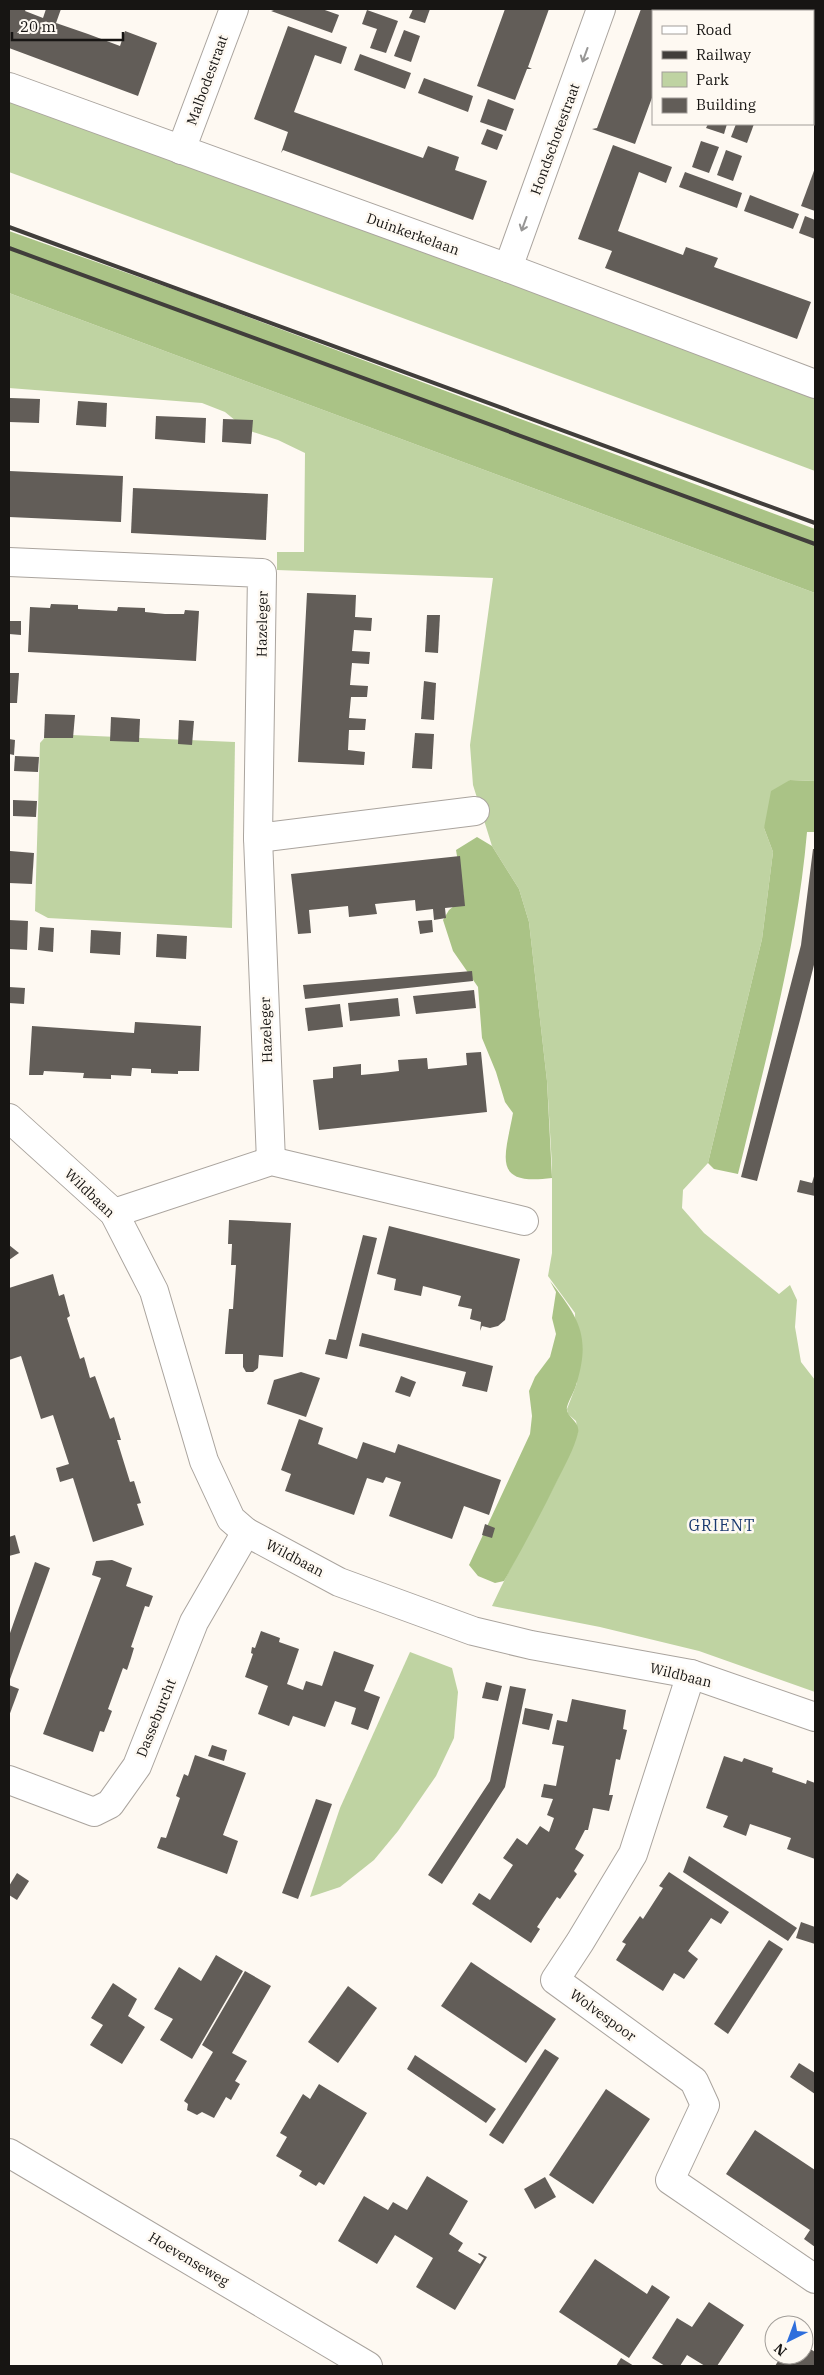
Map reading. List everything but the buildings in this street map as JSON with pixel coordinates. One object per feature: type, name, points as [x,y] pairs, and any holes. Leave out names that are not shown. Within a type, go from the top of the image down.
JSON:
[{"type":"street","name":"Malbodestraat","points":[[181,150],[234,9]]},
{"type":"street","name":"Hondschotestraat","points":[[508,268],[601,9]]},
{"type":"street","name":"Duinkerkelaan","points":[[9,87],[508,268],[815,384]]},
{"type":"street","name":"Hazeleger","points":[[9,562],[262,573],[258,838],[271,1162]]},
{"type":"street","points":[[258,838],[475,811]]},
{"type":"street","name":"Wildbaan","points":[[9,1118],[114,1213],[154,1291],[204,1462],[231,1519],[246,1532],[339,1582],[473,1631],[532,1645],[691,1674],[815,1717]]},
{"type":"street","points":[[114,1213],[271,1162],[524,1221]]},
{"type":"street","name":"Dasseburcht","points":[[9,1780],[94,1812],[110,1804],[137,1766],[194,1622],[246,1532]]},
{"type":"street","name":"Wolvespoor","points":[[691,1674],[633,1854],[555,1980],[694,2081],[704,2105],[670,2180],[815,2278]]},
{"type":"street","name":"Hoevenseweg","points":[[9,2153],[368,2366]]},
{"type":"green space","points":[[9,99],[815,395],[815,471],[9,172]]},
{"type":"green space","points":[[9,231],[192,296],[815,529],[815,593],[9,293]]},
{"type":"green space","points":[[9,293],[815,593],[815,781],[790,780],[764,828],[773,852],[762,939],[708,1163],[683,1190],[682,1208],[704,1233],[779,1294],[790,1285],[797,1300],[795,1327],[801,1362],[815,1380],[815,1692],[699,1651],[600,1627],[492,1606],[559,1477],[578,1432],[576,1421],[568,1414],[567,1409],[577,1383],[575,1313],[548,1276],[552,1253],[552,1166],[547,1081],[529,922],[519,889],[492,846],[473,785],[470,745],[493,578],[277,570],[277,552],[304,552],[305,453],[278,440],[247,430],[225,412],[202,403],[9,388]]},
{"type":"green space","points":[[48,734],[235,742],[232,928],[48,918],[35,911],[40,743]]},
{"type":"green space","points":[[790,780],[815,781],[815,832],[807,832],[796,918],[788,961],[738,1174],[714,1169],[708,1163],[762,939],[773,852],[764,828],[771,791]]},
{"type":"green space","points":[[477,837],[492,846],[519,889],[529,922],[547,1081],[552,1178],[532,1179],[519,1177],[511,1173],[507,1165],[507,1143],[513,1113],[505,1102],[496,1072],[482,1038],[478,987],[453,951],[443,920],[449,910],[464,898],[456,850]]},
{"type":"green space","points":[[550,1281],[575,1316],[582,1339],[581,1366],[567,1407],[568,1414],[577,1425],[578,1433],[566,1463],[504,1581],[495,1583],[478,1576],[469,1565],[530,1434],[532,1416],[529,1391],[535,1377],[550,1357],[556,1334],[552,1318],[556,1292]]},
{"type":"green space","points":[[410,1652],[452,1668],[458,1692],[454,1738],[436,1776],[398,1831],[374,1860],[340,1887],[310,1897],[340,1808]]},
{"type":"railway","points":[[9,227],[815,523]]},
{"type":"railway","points":[[9,248],[815,544]]},
{"type":"district","name":"GRIENT","points":[[722,1525]]}]
